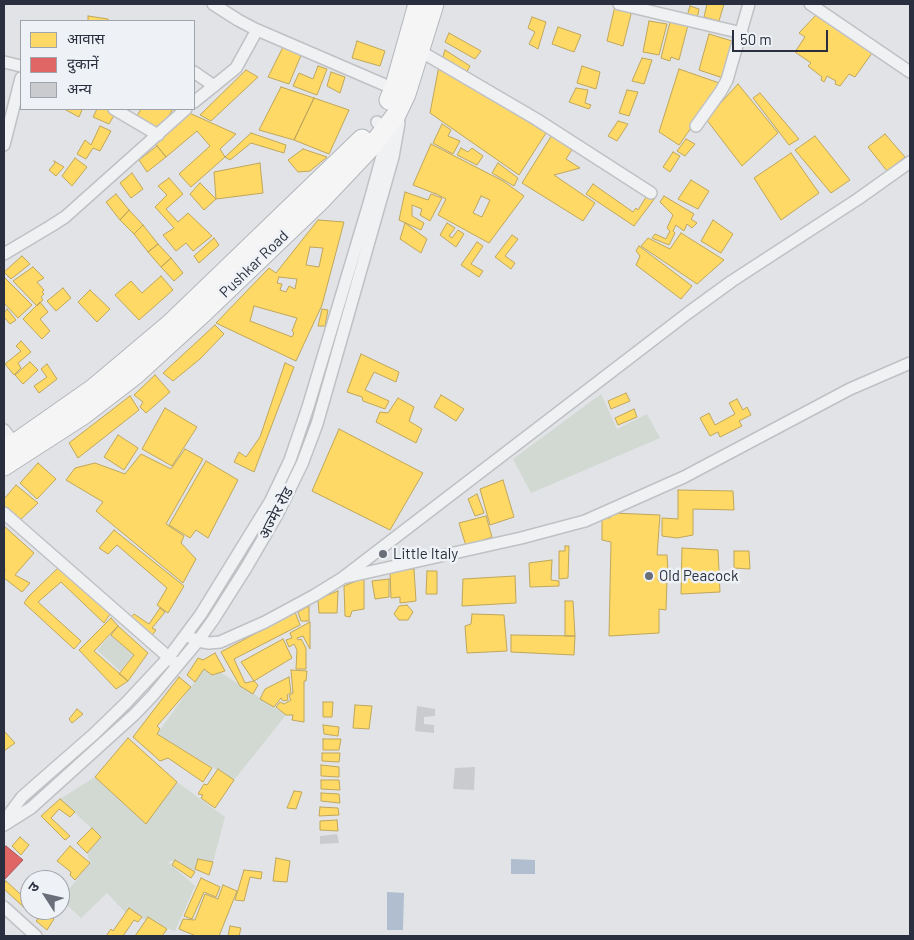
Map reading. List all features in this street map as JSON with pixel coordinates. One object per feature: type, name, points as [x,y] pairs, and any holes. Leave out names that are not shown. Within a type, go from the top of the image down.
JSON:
[{"type":"highway","name":"Pushkar Road","points":[[396,101],[418,4]]},
{"type":"highway","name":"Pushkar Road","points":[[4,466],[83,415],[135,375],[319,202],[380,127],[396,101],[420,51],[434,4]]},
{"type":"highway","name":"Pushkar Road","points":[[8,442],[94,388],[170,324],[365,136],[380,127]]},
{"type":"street","points":[[213,4],[238,20],[396,101]]},
{"type":"street","points":[[619,4],[742,33]]},
{"type":"street","points":[[696,126],[727,80],[749,4]]},
{"type":"street","points":[[810,4],[910,72]]},
{"type":"street","points":[[195,101],[236,68],[257,30]]},
{"type":"street","points":[[420,51],[536,119],[652,193]]},
{"type":"street","points":[[4,62],[20,66]]},
{"type":"street","points":[[195,73],[214,86]]},
{"type":"street","points":[[4,145],[20,82]]},
{"type":"street","name":"अज्मेर रोड","points":[[4,825],[31,808],[135,714],[178,666],[198,641],[246,568],[277,515],[302,464],[319,415],[386,184],[398,133],[399,123],[396,101]]},
{"type":"street","points":[[116,110],[158,135]]},
{"type":"street","points":[[4,254],[65,217],[185,110]]},
{"type":"street","name":"अज्मेर रोड","points":[[4,821],[22,797],[107,722],[169,657],[186,635],[238,556],[265,510],[290,460],[356,252],[385,146],[386,138],[380,127]]},
{"type":"street","points":[[186,635],[198,641],[220,642],[265,622],[307,600],[341,579],[688,313],[732,281],[858,199],[910,162]]},
{"type":"street","points":[[341,579],[521,538],[585,521],[684,477],[850,389],[910,363]]},
{"type":"street","points":[[290,460],[302,464]]},
{"type":"street","points":[[4,514],[178,666]]},
{"type":"street","points":[[4,907],[36,936]]},
{"type":"shaded area","points":[[601,394],[617,429],[647,414],[660,438],[531,493],[513,459]]},
{"type":"shaded area","points":[[111,635],[134,655],[120,671],[97,650]]},
{"type":"shaded area","points":[[204,669],[212,675],[220,672],[286,715],[234,780],[157,734]]},
{"type":"shaded area","points":[[95,777],[146,824],[177,782],[225,817],[213,862],[198,859],[195,872],[175,860],[168,862],[195,886],[175,931],[125,912],[107,893],[81,918],[70,908],[70,888],[90,863],[87,853],[101,837],[60,799]]},
{"type":"water","points":[[511,859],[535,860],[535,874],[511,874]]},
{"type":"water","points":[[387,892],[404,893],[403,930],[387,930]]},
{"type":"building: आवास","points":[[707,4],[724,4],[719,21],[704,17]]},
{"type":"building: आवास","points":[[615,6],[632,10],[623,46],[607,41]]},
{"type":"building: आवास","points":[[690,6],[699,9],[697,19],[687,16]]},
{"type":"building: आवास","points":[[817,14],[872,53],[855,77],[849,74],[840,86],[835,84],[836,81],[827,76],[824,82],[821,80],[822,77],[808,66],[811,63],[795,52],[805,37],[799,33]]},
{"type":"building: आवास","points":[[88,16],[108,20],[88,20]]},
{"type":"building: आवास","points":[[532,17],[546,22],[538,49],[529,44],[535,32],[528,28]]},
{"type":"building: आवास","points":[[649,21],[667,24],[659,55],[643,52]]},
{"type":"building: आवास","points":[[670,22],[688,25],[679,60],[671,57],[670,61],[661,58]]},
{"type":"building: आवास","points":[[558,27],[581,35],[574,52],[552,44]]},
{"type":"building: आवास","points":[[449,33],[481,51],[475,59],[445,42]]},
{"type":"building: आवास","points":[[709,34],[732,41],[723,78],[699,70]]},
{"type":"building: आवास","points":[[357,41],[385,51],[380,66],[352,58]]},
{"type":"building: आवास","points":[[284,45],[302,53],[289,84],[268,77]]},
{"type":"building: आवास","points":[[445,50],[470,66],[465,75],[442,60]]},
{"type":"building: आवास","points":[[642,58],[652,60],[644,84],[632,81]]},
{"type":"building: आवास","points":[[318,66],[327,69],[317,95],[293,86],[299,73],[313,79]]},
{"type":"building: आवास","points":[[439,66],[546,133],[519,175],[430,113]]},
{"type":"building: आवास","points":[[582,66],[600,72],[596,89],[577,83]]},
{"type":"building: आवास","points":[[679,69],[722,84],[679,145],[659,132]]},
{"type":"building: आवास","points":[[246,70],[258,77],[211,121],[200,115]]},
{"type":"building: आवास","points":[[331,72],[345,77],[340,93],[327,86]]},
{"type":"building: आवास","points":[[738,84],[778,133],[742,166],[706,119]]},
{"type":"building: आवास","points":[[281,87],[314,98],[294,140],[259,130]]},
{"type":"building: आवास","points":[[576,88],[588,90],[585,103],[591,105],[589,109],[569,102]]},
{"type":"building: आवास","points":[[627,90],[638,92],[629,116],[619,113]]},
{"type":"building: आवास","points":[[760,93],[799,139],[789,145],[753,98]]},
{"type":"building: आवास","points":[[314,98],[349,110],[329,154],[294,140]]},
{"type":"building: आवास","points":[[66,110],[82,110],[79,117]]},
{"type":"building: आवास","points":[[96,110],[113,110],[116,112],[109,124],[93,117]]},
{"type":"building: आवास","points":[[140,110],[172,110],[159,132],[137,116]]},
{"type":"building: आवास","points":[[187,112],[236,134],[220,149],[225,157],[191,187],[179,174],[210,146],[197,131],[166,157],[154,142]]},
{"type":"building: आवास","points":[[618,121],[628,124],[617,141],[608,136]]},
{"type":"building: आवास","points":[[442,124],[451,130],[448,136],[460,141],[453,154],[433,143]]},
{"type":"building: आवास","points":[[100,126],[111,131],[100,151],[93,148],[86,159],[77,154],[85,140],[91,145]]},
{"type":"building: आवास","points":[[251,133],[286,145],[284,153],[251,143],[230,160],[225,157]]},
{"type":"building: आवास","points":[[885,134],[905,157],[887,171],[868,147]]},
{"type":"building: आवास","points":[[552,135],[573,148],[566,159],[580,168],[554,175],[595,203],[583,221],[522,183]]},
{"type":"building: आवास","points":[[815,136],[850,180],[831,193],[795,150]]},
{"type":"building: आवास","points":[[686,139],[695,144],[685,156],[677,151]]},
{"type":"building: आवास","points":[[431,144],[503,181],[524,196],[489,243],[438,215],[446,199],[413,185]]},
{"type":"building: आवास","points":[[157,146],[166,157],[147,172],[139,160]]},
{"type":"building: आवास","points":[[461,148],[468,152],[472,148],[483,156],[477,165],[457,155]]},
{"type":"building: आवास","points":[[303,149],[327,157],[310,171],[298,172],[288,160]]},
{"type":"building: आवास","points":[[673,152],[680,156],[670,172],[663,167]]},
{"type":"building: आवास","points":[[791,153],[819,193],[781,220],[754,178]]},
{"type":"building: आवास","points":[[75,158],[87,167],[72,186],[62,176]]},
{"type":"building: आवास","points":[[54,161],[64,167],[56,176],[49,170],[55,163]]},
{"type":"building: आवास","points":[[260,163],[263,193],[216,199],[214,172]]},
{"type":"building: आवास","points":[[498,163],[518,178],[514,186],[492,173]]},
{"type":"building: आवास","points":[[132,173],[143,189],[131,198],[120,183]]},
{"type":"building: आवास","points":[[169,178],[183,194],[166,209],[178,222],[188,213],[212,236],[193,251],[186,243],[176,251],[163,235],[174,228],[155,207],[167,195],[158,186]]},
{"type":"building: आवास","points":[[691,180],[709,191],[698,209],[678,199]]},
{"type":"building: आवास","points":[[200,183],[216,199],[204,210],[190,194]]},
{"type":"building: आवास","points":[[593,184],[633,212],[636,208],[638,210],[648,194],[655,198],[634,226],[586,194]]},
{"type":"building: आवास","points":[[405,192],[428,200],[431,194],[442,198],[430,221],[420,215],[422,209],[412,205],[412,216],[424,223],[421,230],[399,220]]},
{"type":"building: आवास","points":[[116,194],[129,210],[120,220],[106,202]]},
{"type":"building: आवास","points":[[481,196],[490,200],[482,217],[473,213]]},
{"type":"building: आवास","points":[[664,196],[694,214],[691,219],[697,223],[692,228],[687,224],[684,231],[676,225],[673,231],[675,233],[669,245],[652,238],[655,234],[666,239],[670,231],[667,228],[673,215],[660,202]]},
{"type":"building: आवास","points":[[129,210],[143,225],[134,234],[120,220]]},
{"type":"building: आवास","points":[[318,220],[344,222],[322,305],[296,361],[216,323],[269,268],[276,273]]},
{"type":"building: आवास","points":[[713,220],[733,234],[721,253],[701,241]]},
{"type":"building: आवास","points":[[405,223],[427,239],[421,253],[400,239]]},
{"type":"building: आवास","points":[[447,223],[455,228],[449,236],[452,238],[458,230],[464,234],[456,247],[440,235]]},
{"type":"building: आवास","points":[[143,225],[158,244],[148,252],[134,234]]},
{"type":"building: आवास","points":[[681,233],[724,260],[697,284],[641,246],[648,238],[670,249]]},
{"type":"building: आवास","points":[[512,235],[518,239],[505,256],[515,263],[511,269],[495,257]]},
{"type":"building: आवास","points":[[214,238],[219,245],[199,263],[194,256]]},
{"type":"building: आवास","points":[[477,242],[483,246],[471,264],[483,271],[479,277],[461,265]]},
{"type":"building: आवास","points":[[158,244],[171,258],[161,267],[148,252]]},
{"type":"building: आवास","points":[[639,246],[692,286],[681,299],[636,265],[640,256],[636,251]]},
{"type":"building: आवास","points":[[310,247],[323,248],[319,267],[306,265]]},
{"type":"building: आवास","points":[[22,256],[30,264],[11,279],[4,272]]},
{"type":"building: आवास","points":[[171,258],[183,273],[174,281],[161,267]]},
{"type":"building: आवास","points":[[33,267],[44,278],[37,282],[44,290],[42,292],[44,294],[41,297],[43,300],[37,306],[13,281]]},
{"type":"building: आवास","points":[[161,276],[173,290],[139,320],[115,295],[131,281],[142,293]]},
{"type":"building: आवास","points":[[4,277],[32,305],[18,318],[4,303]]},
{"type":"building: आवास","points":[[279,277],[297,279],[295,289],[289,286],[286,292],[280,290],[282,284],[277,283]]},
{"type":"building: आवास","points":[[63,288],[71,298],[56,311],[47,301]]},
{"type":"building: आवास","points":[[90,290],[110,309],[97,322],[78,302]]},
{"type":"building: आवास","points":[[40,302],[48,312],[40,319],[50,331],[42,339],[23,319]]},
{"type":"building: आवास","points":[[254,306],[297,318],[292,331],[294,333],[292,337],[250,321]]},
{"type":"building: आवास","points":[[7,309],[16,320],[10,324],[4,317]]},
{"type":"building: आवास","points":[[322,309],[328,310],[325,326],[318,326]]},
{"type":"building: आवास","points":[[215,325],[224,334],[200,359],[173,381],[163,373]]},
{"type":"building: आवास","points":[[21,341],[31,352],[18,363],[21,368],[14,375],[5,364],[21,351],[16,346]]},
{"type":"building: आवास","points":[[361,354],[399,372],[396,382],[374,372],[365,390],[389,401],[385,409],[363,401],[362,397],[347,392]]},
{"type":"building: आवास","points":[[30,362],[38,370],[23,384],[15,375]]},
{"type":"building: आवास","points":[[285,363],[294,367],[254,472],[234,462],[239,452],[246,457],[260,437]]},
{"type":"building: आवास","points":[[47,364],[57,379],[39,393],[34,386],[47,377],[41,369]]},
{"type":"building: आवास","points":[[155,375],[170,392],[146,413],[140,407],[143,402],[134,395]]},
{"type":"building: आवास","points":[[626,393],[630,401],[611,409],[608,401]]},
{"type":"building: आवास","points":[[441,395],[464,409],[456,421],[434,407]]},
{"type":"building: आवास","points":[[130,396],[139,410],[78,458],[69,443]]},
{"type":"building: आवास","points":[[398,398],[414,407],[409,421],[422,429],[416,443],[376,422],[380,412],[388,413]]},
{"type":"building: आवास","points":[[737,399],[743,410],[747,407],[751,415],[739,421],[742,426],[720,437],[718,432],[710,436],[700,418],[709,413],[715,425],[735,414],[729,403]]},
{"type":"building: आवास","points":[[165,408],[197,427],[172,466],[142,449]]},
{"type":"building: आवास","points":[[634,409],[637,417],[618,425],[615,418]]},
{"type":"building: आवास","points":[[339,429],[423,473],[390,530],[312,491]]},
{"type":"building: आवास","points":[[118,435],[138,448],[124,470],[104,457]]},
{"type":"building: आवास","points":[[185,449],[203,459],[166,524],[184,536],[181,543],[196,559],[183,583],[96,511],[103,502],[66,480],[75,468],[95,463],[125,474],[141,454],[171,469]]},
{"type":"building: आवास","points":[[206,461],[238,480],[208,538],[196,530],[190,538],[169,525]]},
{"type":"building: आवास","points":[[38,463],[56,479],[37,499],[20,483]]},
{"type":"building: आवास","points":[[503,480],[514,517],[490,525],[480,489]]},
{"type":"building: आवास","points":[[16,485],[38,503],[17,523],[4,512],[4,499]]},
{"type":"building: आवास","points":[[678,490],[733,491],[734,510],[693,509],[693,535],[677,538],[662,536],[662,518],[678,519]]},
{"type":"building: आवास","points":[[477,494],[484,513],[475,516],[468,499]]},
{"type":"building: आवास","points":[[611,513],[660,515],[657,555],[667,555],[668,571],[659,571],[658,581],[667,581],[666,610],[659,609],[659,633],[609,636],[611,542],[602,540],[602,518],[610,518]]},
{"type":"building: आवास","points":[[486,516],[492,537],[466,546],[459,523]]},
{"type":"building: आवास","points":[[4,526],[34,553],[15,575],[30,583],[22,592],[4,578]]},
{"type":"building: आवास","points":[[114,530],[184,586],[168,613],[157,605],[167,588],[117,545],[108,554],[99,548]]},
{"type":"building: आवास","points":[[565,546],[569,546],[568,578],[559,579],[559,551],[565,551]]},
{"type":"building: आवास","points":[[682,548],[718,550],[720,592],[681,594]]},
{"type":"building: आवास","points":[[734,551],[749,551],[750,569],[734,568]]},
{"type":"building: आवास","points":[[552,560],[551,580],[559,581],[559,586],[530,587],[529,563]]},
{"type":"building: आवास","points":[[58,568],[110,614],[104,623],[61,582],[38,602],[81,641],[74,649],[24,603]]},
{"type":"building: आवास","points":[[414,569],[416,601],[400,603],[400,597],[391,598],[390,570]]},
{"type":"building: आवास","points":[[427,571],[437,571],[437,594],[426,594]]},
{"type":"building: आवास","points":[[515,576],[516,603],[462,606],[463,579]]},
{"type":"building: आवास","points":[[364,578],[364,609],[352,611],[350,617],[345,616],[344,586]]},
{"type":"building: आवास","points":[[389,579],[389,597],[375,599],[372,581]]},
{"type":"building: आवास","points":[[338,591],[337,613],[319,613],[318,599]]},
{"type":"building: आवास","points":[[565,601],[573,601],[575,636],[565,636]]},
{"type":"building: आवास","points":[[407,605],[413,612],[408,620],[399,620],[394,614],[399,606]]},
{"type":"building: आवास","points":[[309,606],[309,621],[301,621],[298,612]]},
{"type":"building: आवास","points":[[160,608],[165,612],[152,628],[156,630],[150,638],[128,621],[134,614],[149,624]]},
{"type":"building: आवास","points":[[295,612],[300,625],[234,659],[245,683],[254,681],[258,685],[253,694],[240,686],[221,652]]},
{"type":"building: आवास","points":[[472,614],[504,615],[507,651],[467,653],[465,626],[471,624]]},
{"type":"building: आवास","points":[[111,618],[118,626],[94,651],[128,681],[116,689],[79,650]]},
{"type":"building: आवास","points":[[310,622],[310,649],[303,636],[297,638],[298,640],[301,639],[306,648],[306,669],[296,669],[297,650],[294,644],[289,647],[286,640],[292,638],[290,633]]},
{"type":"building: आवास","points":[[118,626],[148,653],[128,681],[119,674],[134,655],[111,635]]},
{"type":"building: आवास","points":[[511,635],[575,636],[574,655],[511,652]]},
{"type":"building: आवास","points":[[283,639],[292,658],[254,681],[241,662]]},
{"type":"building: आवास","points":[[215,653],[225,671],[212,675],[204,669],[195,682],[187,675],[198,658],[203,660]]},
{"type":"building: आवास","points":[[291,670],[307,671],[306,681],[304,681],[304,722],[292,720],[293,715],[286,715],[276,707],[280,702],[284,704],[291,700],[289,696],[293,693]]},
{"type":"building: आवास","points":[[179,677],[191,687],[157,726],[160,729],[157,734],[212,768],[203,782],[168,758],[160,761],[133,737]]},
{"type":"building: आवास","points":[[289,677],[291,693],[287,695],[288,700],[283,701],[281,698],[274,707],[260,699],[265,689]]},
{"type":"building: आवास","points":[[323,702],[333,702],[332,717],[323,717]]},
{"type":"building: आवास","points":[[355,705],[372,706],[369,729],[353,728]]},
{"type":"building: आवास","points":[[77,709],[83,714],[72,723],[69,719]]},
{"type":"building: आवास","points":[[323,725],[339,727],[338,736],[324,734]]},
{"type":"building: आवास","points":[[4,731],[15,743],[4,751]]},
{"type":"building: आवास","points":[[128,738],[177,782],[146,824],[95,777]]},
{"type":"building: आवास","points":[[323,739],[341,739],[339,750],[323,750]]},
{"type":"building: आवास","points":[[322,753],[340,753],[339,762],[322,761]]},
{"type":"building: आवास","points":[[321,765],[339,767],[339,777],[321,776]]},
{"type":"building: आवास","points":[[218,769],[234,780],[215,808],[201,798],[203,795],[198,794],[204,784],[207,785]]},
{"type":"building: आवास","points":[[321,780],[339,780],[340,790],[321,789]]},
{"type":"building: आवास","points":[[294,791],[302,792],[296,809],[287,808]]},
{"type":"building: आवास","points":[[321,793],[339,794],[340,803],[321,801]]},
{"type":"building: आवास","points":[[60,799],[75,812],[70,817],[59,809],[51,818],[70,836],[65,840],[41,816]]},
{"type":"building: आवास","points":[[320,807],[338,808],[339,815],[319,816]]},
{"type":"building: आवास","points":[[337,820],[338,831],[320,830],[320,821]]},
{"type":"building: आवास","points":[[92,828],[101,837],[87,853],[77,843]]},
{"type":"building: आवास","points":[[20,837],[29,845],[21,855],[12,846]]},
{"type":"building: आवास","points":[[70,846],[90,863],[75,880],[70,875],[70,870],[57,861]]},
{"type":"building: आवास","points":[[276,858],[290,861],[287,882],[273,881]]},
{"type":"building: आवास","points":[[198,859],[213,862],[209,875],[195,869]]},
{"type":"building: आवास","points":[[175,860],[195,872],[191,878],[172,865]]},
{"type":"building: आवास","points":[[244,870],[262,872],[261,879],[250,877],[244,901],[235,900]]},
{"type":"building: आवास","points":[[201,878],[220,887],[216,897],[204,892],[192,919],[184,916]]},
{"type":"building: आवास","points":[[6,881],[20,894],[20,904],[4,889]]},
{"type":"building: आवास","points":[[223,885],[237,891],[219,936],[196,936],[179,929],[183,919],[195,920],[205,894],[218,899]]},
{"type":"building: आवास","points":[[129,908],[142,917],[138,922],[134,920],[123,936],[106,936],[111,929],[113,931]]},
{"type":"building: आवास","points":[[148,917],[167,929],[162,936],[135,936]]},
{"type":"building: आवास","points":[[37,920],[53,920],[47,930]]},
{"type":"building: आवास","points":[[230,926],[241,928],[239,936],[228,936]]},
{"type":"building: दुकानें","points":[[6,846],[23,860],[4,880],[4,849]]},
{"type":"building: अन्य","points":[[417,706],[435,709],[435,716],[424,717],[424,724],[434,725],[434,733],[415,731]]},
{"type":"building: अन्य","points":[[475,767],[474,790],[453,789],[455,768]]},
{"type":"building: अन्य","points":[[337,834],[339,843],[320,844],[320,836]]},
{"type":"place","name":"Little Italy","points":[[383,554]]},
{"type":"place","name":"Old Peacock","points":[[649,576]]}]
